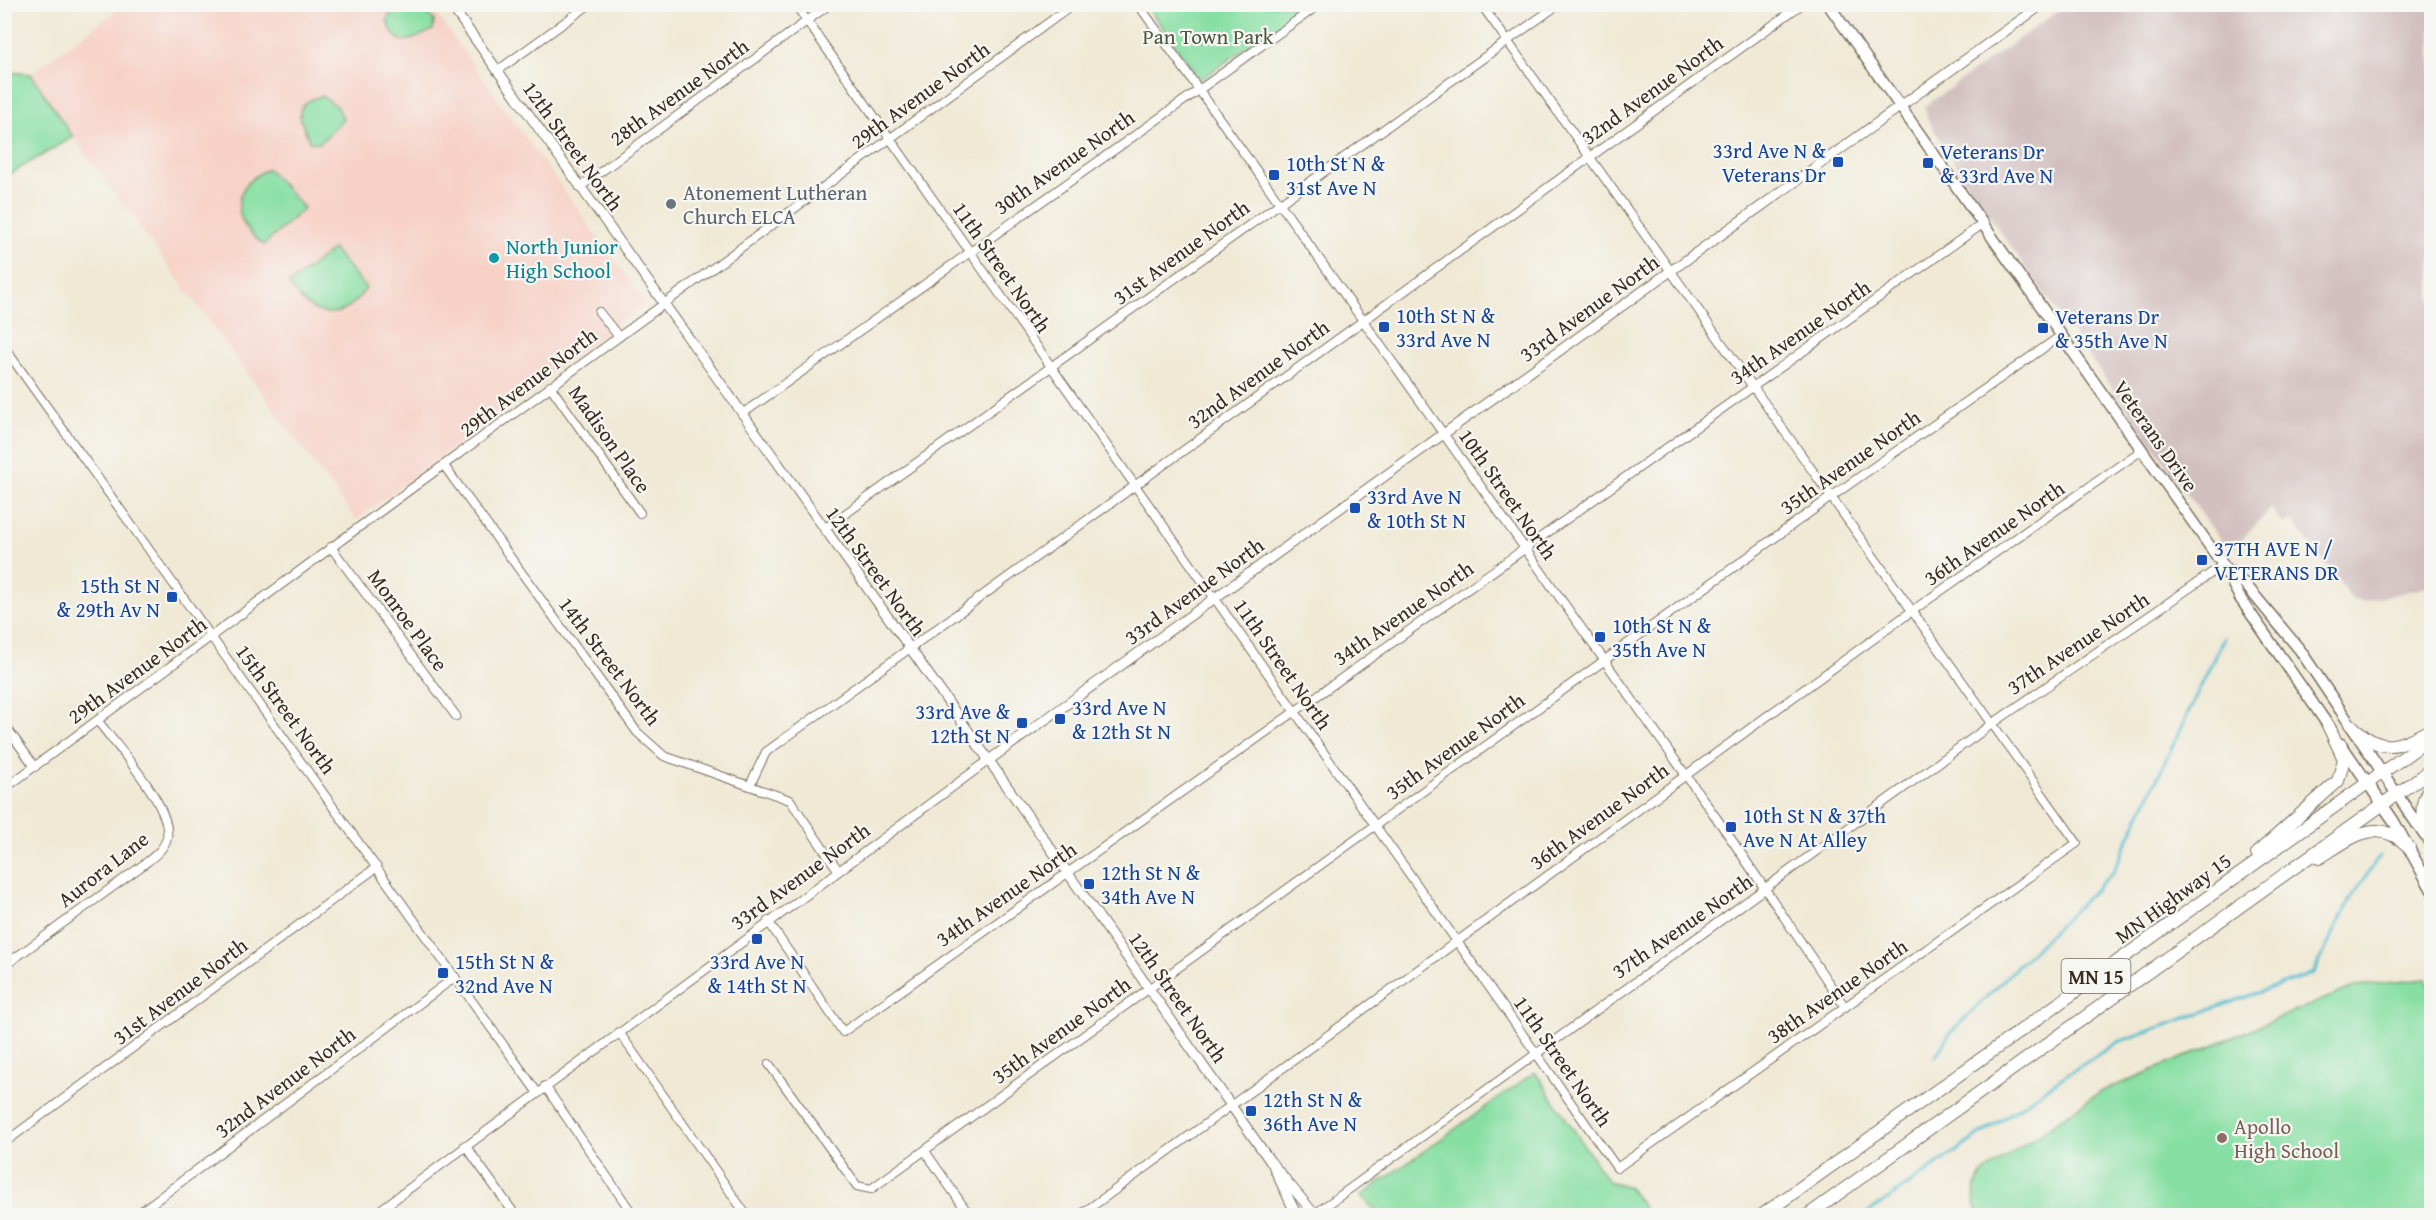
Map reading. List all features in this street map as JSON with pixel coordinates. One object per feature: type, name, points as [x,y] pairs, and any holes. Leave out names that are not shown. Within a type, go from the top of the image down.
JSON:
[{"type":"highway","points":[[2204,900],[2338,782],[2344,759],[2328,724]]},
{"type":"highway","points":[[2350,724],[2369,741],[2385,747],[2400,744],[2432,729]]},
{"type":"highway","name":"MN Highway 15","points":[[1761,1215],[2432,737]]},
{"type":"highway","name":"MN 15","points":[[1807,1215],[2432,769]]},
{"type":"highway","points":[[2432,785],[2423,798],[2421,809],[2432,848]]},
{"type":"highway","points":[[2241,905],[2364,832],[2384,831],[2399,837],[2409,846]]},
{"type":"main road","name":"Veterans Drive","points":[[1828,4],[2223,566],[2240,598],[2383,804],[2432,890]]},
{"type":"main road","name":"Veterans Drive","points":[[2223,566],[2245,584],[2282,627],[2398,793],[2432,848]]},
{"type":"street","name":"12th Street North","points":[[450,4],[1151,987],[1270,1161],[1314,1215]]},
{"type":"street","points":[[497,71],[590,4]]},
{"type":"street","name":"11th Street North","points":[[795,4],[1617,1168]]},
{"type":"street","name":"28th Avenue North","points":[[580,187],[830,4]]},
{"type":"street","name":"29th Avenue North","points":[[4,789],[331,547],[445,467],[550,386],[1074,4]]},
{"type":"street","name":"10th Street North","points":[[1138,4],[1686,776],[1845,1007]]},
{"type":"street","name":"30th Avenue North","points":[[742,414],[1320,4]]},
{"type":"street","points":[[1480,4],[1992,724]]},
{"type":"street","name":"31st Avenue North","points":[[824,529],[1559,4]]},
{"type":"street","name":"32nd Avenue North","points":[[750,785],[766,752],[1802,4]]},
{"type":"street","name":"33rd Avenue North","points":[[372,1215],[989,760],[2043,4]]},
{"type":"street","name":"34th Avenue North","points":[[768,921],[843,1032],[1984,223]]},
{"type":"street","points":[[599,312],[618,337]]},
{"type":"street","name":"35th Avenue North","points":[[769,1064],[857,1186],[871,1189],[1831,497],[2062,335]]},
{"type":"street","name":"15th Street North","points":[[4,348],[537,1092]]},
{"type":"street","name":"Madison Place","points":[[550,386],[640,513]]},
{"type":"street","name":"36th Avenue North","points":[[1079,1215],[1912,612],[2142,450]]},
{"type":"street","name":"14th Street North","points":[[445,467],[637,732],[664,756],[790,800],[838,870]]},
{"type":"street","name":"Monroe Place","points":[[331,547],[456,716]]},
{"type":"street","name":"37th Avenue North","points":[[1314,1215],[1535,1052],[1765,890],[1992,724],[2223,566]]},
{"type":"street","name":"Aurora Lane","points":[[4,966],[148,861],[167,838],[167,824],[154,797],[98,721]]},
{"type":"street","points":[[4,723],[35,766]]},
{"type":"street","name":"38th Avenue North","points":[[1617,1168],[2077,843],[1992,724]]},
{"type":"street","name":"31st Avenue North","points":[[4,1143],[377,867]]},
{"type":"street","name":"32nd Avenue North","points":[[135,1215],[455,977]]},
{"type":"street","points":[[619,1032],[747,1215]]},
{"type":"street","points":[[545,1086],[634,1215]]},
{"type":"street","points":[[465,1145],[516,1215]]},
{"type":"street","points":[[925,1151],[970,1215]]},
{"type":"street","name":"12th Street North","points":[[1270,1161],[1297,1215]]},
{"type":"shaded area","points":[[124,5],[430,5],[645,303],[356,520],[73,137],[31,74]]},
{"type":"shaded area","points":[[2066,5],[2431,5],[2431,586],[2362,602],[2353,600],[2294,523],[2289,520],[2283,524],[2271,508],[2237,545],[2230,547],[2223,544],[1970,189],[1927,118],[1925,106]]},
{"type":"green space","points":[[396,5],[416,5],[434,20],[433,30],[410,40],[399,39],[395,36],[387,19]]},
{"type":"green space","name":"Pan Town Park","points":[[1146,5],[1307,5],[1200,80]]},
{"type":"green space","points":[[4,72],[31,74],[73,137],[5,177]]},
{"type":"green space","points":[[322,96],[338,107],[343,119],[320,143],[310,142],[301,119],[301,107],[312,99]]},
{"type":"green space","points":[[268,169],[304,208],[264,245],[245,226],[239,205],[246,185],[255,176]]},
{"type":"green space","points":[[333,249],[366,288],[347,308],[327,313],[307,305],[289,284]]},
{"type":"green space","name":"Apollo High School","points":[[2426,979],[2432,993],[2431,1215],[1981,1216],[1976,1205],[1975,1194],[1977,1183],[1983,1173],[2100,1092],[2356,986]]},
{"type":"green space","points":[[1535,1072],[1608,1181],[1629,1187],[1649,1215],[1380,1215],[1361,1196]]},
{"type":"waterway","points":[[1935,1057],[1951,1032],[2113,872],[2224,637]]},
{"type":"waterway","points":[[1863,1216],[2066,1075],[2118,1042],[2314,973],[2349,901],[2380,856]]},
{"type":"place","name":"33rd Ave N & Veterans Dr","points":[[1838,162]]},
{"type":"place","name":"Veterans Dr & 33rd Ave N","points":[[1928,163]]},
{"type":"place","name":"10th St N & 31st Ave N","points":[[1274,175]]},
{"type":"place","name":"Atonement Lutheran Church ELCA","points":[[671,204]]},
{"type":"place","name":"North Junior High School","points":[[494,258]]},
{"type":"place","name":"10th St N & 33rd Ave N","points":[[1384,327]]},
{"type":"place","name":"Veterans Dr & 35th Ave N","points":[[2043,328]]},
{"type":"place","name":"33rd Ave N & 10th St N","points":[[1355,508]]},
{"type":"place","name":"37TH AVE N / VETERANS DR","points":[[2202,560]]},
{"type":"place","name":"15th St N & 29th Av N","points":[[172,597]]},
{"type":"place","name":"10th St N & 35th Ave N","points":[[1600,637]]},
{"type":"place","name":"33rd Ave N & 12th St N","points":[[1060,719]]},
{"type":"place","name":"33rd Ave & 12th St N","points":[[1022,723]]},
{"type":"place","name":"10th St N & 37th Ave N At Alley","points":[[1731,827]]},
{"type":"place","name":"12th St N & 34th Ave N","points":[[1089,884]]},
{"type":"place","name":"33rd Ave N & 14th St N","points":[[757,939]]},
{"type":"place","name":"15th St N & 32nd Ave N","points":[[443,973]]},
{"type":"place","name":"12th St N & 36th Ave N","points":[[1251,1111]]},
{"type":"place","name":"Apollo High School","points":[[2222,1138]]}]
